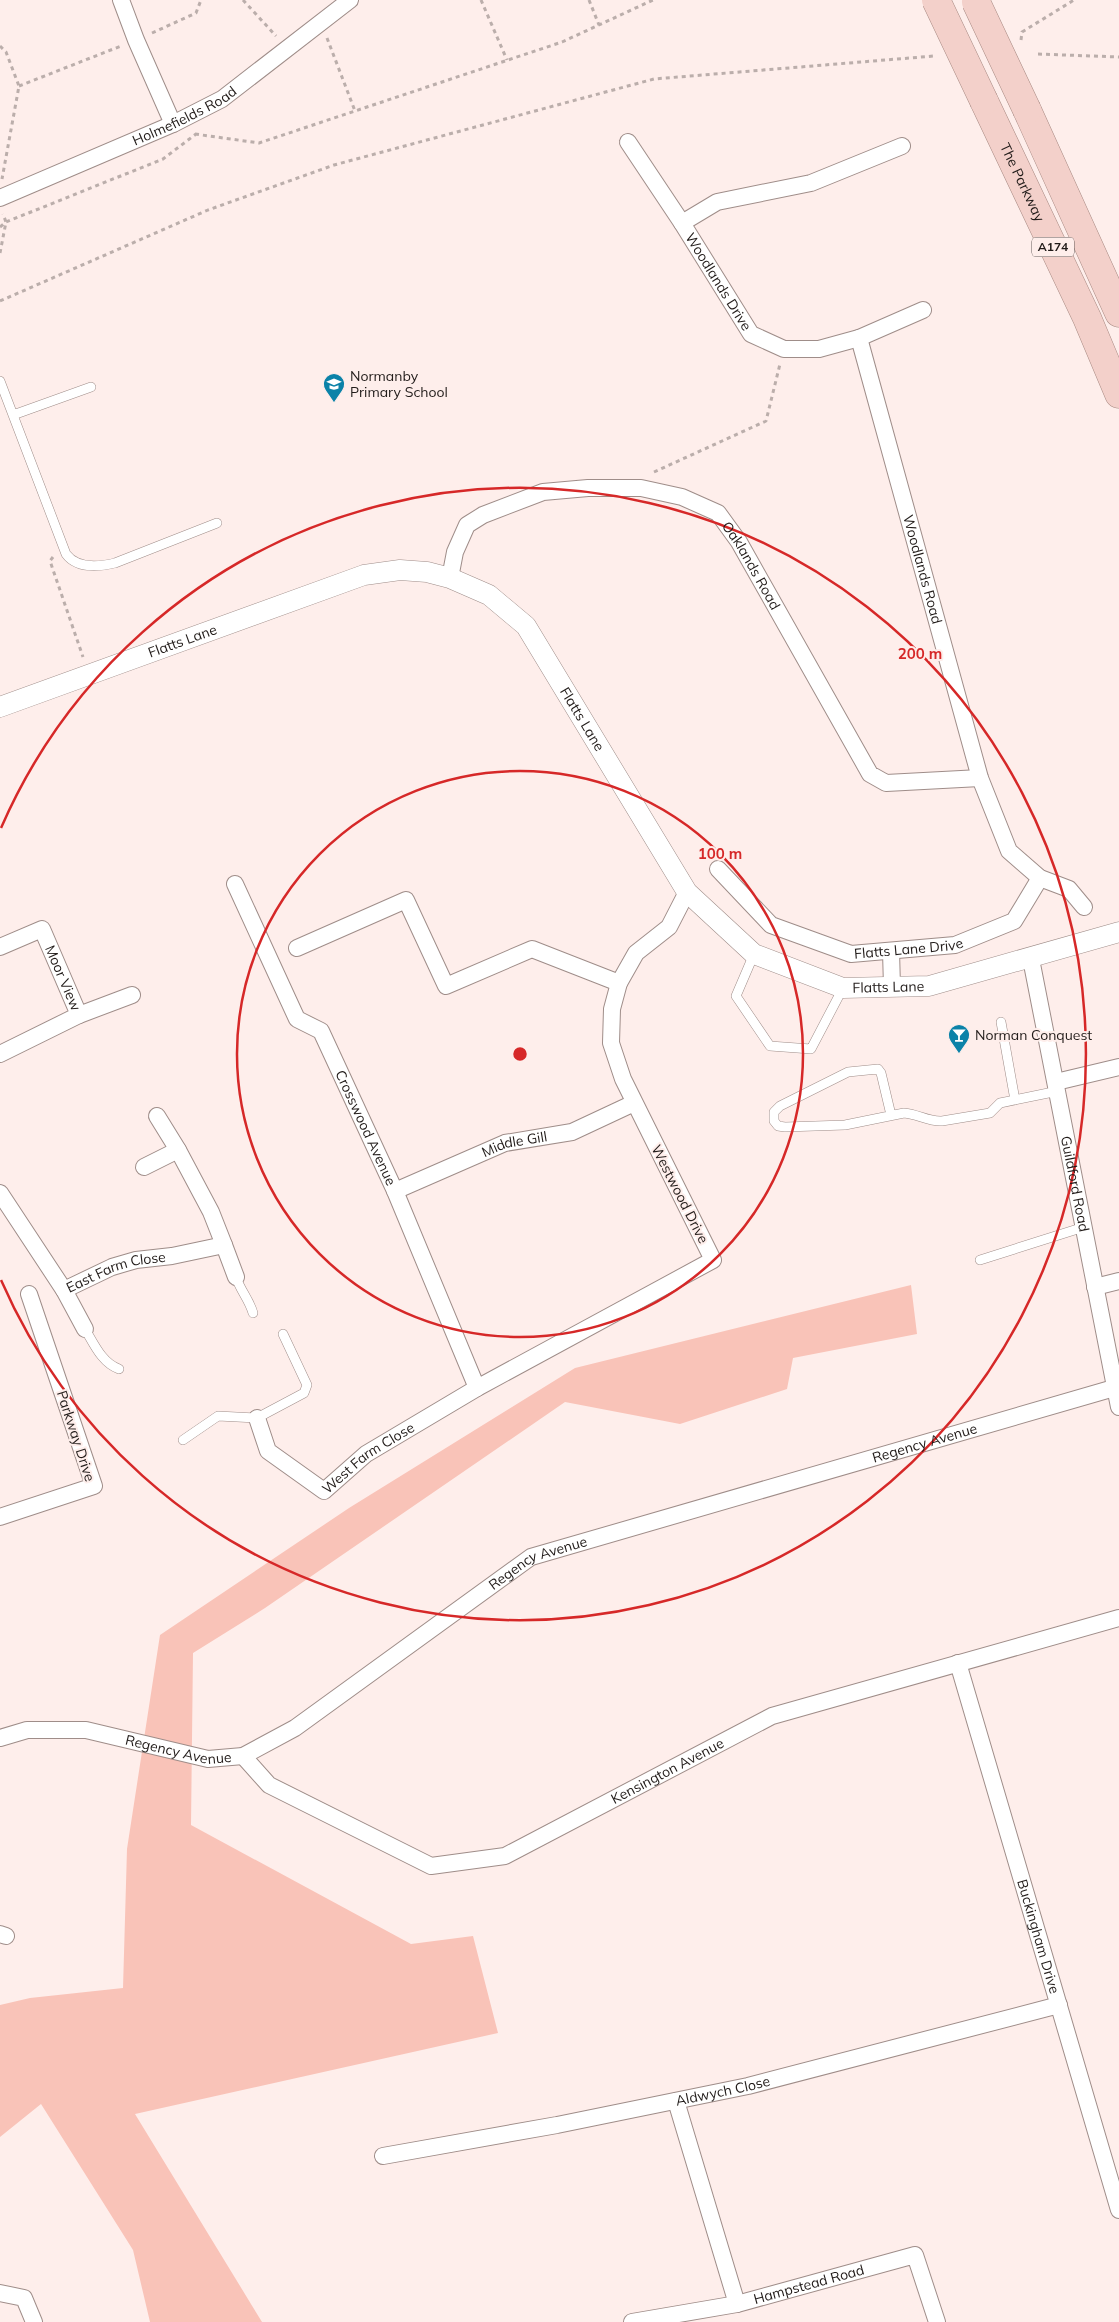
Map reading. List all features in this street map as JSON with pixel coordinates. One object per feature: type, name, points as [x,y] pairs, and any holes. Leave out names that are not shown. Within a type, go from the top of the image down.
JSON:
[{"type":"highway","name":"The Parkway","points":[[936,0],[1087,318],[1119,394]]},
{"type":"highway","name":"A174","points":[[975,1],[1027,110],[1119,314]]},
{"type":"street","points":[[121,0],[136,40],[173,124]]},
{"type":"street","name":"Holmefields Road","points":[[1,206],[222,99],[350,0]]},
{"type":"street","points":[[628,142],[682,223]]},
{"type":"street","name":"Woodlands Drive","points":[[902,146],[811,184],[716,202],[682,223],[751,334],[784,349],[819,349],[859,338],[923,310]]},
{"type":"street","name":"Woodlands Road","points":[[859,338],[980,778],[1009,851],[1040,878],[1069,889],[1084,907]]},
{"type":"street","name":"Oaklands Road","points":[[450,578],[455,552],[468,525],[483,515],[542,492],[588,488],[641,488],[682,497],[718,513],[739,542],[870,774],[886,783],[980,778]]},
{"type":"street","name":"Flatts Lane","points":[[0,708],[364,575],[400,570],[427,572],[450,578],[489,595],[526,626],[687,892],[754,954],[843,988],[929,986],[1031,959],[1119,932]]},
{"type":"street","name":"Flatts Lane Drive","points":[[718,869],[771,925],[851,954],[955,945],[1014,921],[1040,878]]},
{"type":"street","name":"Crosswood Avenue","points":[[235,884],[297,1019],[321,1031],[395,1191],[476,1388]]},
{"type":"street","name":"Westwood Drive","points":[[476,1388],[713,1260],[623,1080],[611,1043],[612,1009],[619,983],[636,953],[669,927],[687,892]]},
{"type":"street","points":[[297,948],[406,900],[446,986],[532,949],[619,983]]},
{"type":"street","name":"Moor View","points":[[0,947],[42,929],[79,1015],[0,1054]]},
{"type":"street","points":[[890,951],[892,987]]},
{"type":"street","name":"Guildford Road","points":[[1031,959],[1119,1407]]},
{"type":"street","points":[[79,1015],[132,995]]},
{"type":"street","points":[[1057,1086],[1119,1067]]},
{"type":"street","name":"Middle Gill","points":[[395,1191],[505,1143],[572,1132],[634,1103]]},
{"type":"street","points":[[157,1116],[178,1150],[211,1212],[236,1277]]},
{"type":"street","points":[[144,1167],[178,1150]]},
{"type":"street","name":"East Farm Close","points":[[0,1193],[64,1290],[112,1267],[136,1260],[179,1255],[224,1245]]},
{"type":"street","points":[[1095,1287],[1119,1281]]},
{"type":"street","points":[[64,1290],[85,1329]]},
{"type":"street","name":"Parkway Drive","points":[[0,1517],[94,1486],[28,1294]]},
{"type":"street","name":"West Farm Close","points":[[257,1418],[268,1451],[324,1491],[366,1454],[476,1388]]},
{"type":"street","name":"Regency Avenue","points":[[0,1738],[27,1730],[86,1730],[208,1759],[243,1756],[295,1728],[531,1558],[1114,1388]]},
{"type":"street","name":"Kensington Avenue","points":[[243,1756],[268,1784],[431,1866],[505,1856],[772,1716],[1119,1618]]},
{"type":"street","name":"Buckingham Drive","points":[[958,1664],[1119,2210]]},
{"type":"street","name":"Aldwych Close","points":[[383,2156],[557,2125],[748,2086],[1059,2005]]},
{"type":"street","points":[[676,2101],[737,2304]]},
{"type":"street","name":"Hampstead Road","points":[[632,2322],[737,2304],[915,2255],[937,2322]]},
{"type":"street","points":[[0,2293],[24,2298],[34,2322]]},
{"type":"lane","points":[[0,381],[62,544],[70,560],[89,566],[100,566],[151,550],[217,523]]},
{"type":"lane","points":[[13,414],[91,387]]},
{"type":"lane","points":[[754,954],[736,996],[770,1046],[810,1049],[843,988]]},
{"type":"lane","points":[[1001,1022],[1015,1100]]},
{"type":"lane","points":[[891,1115],[881,1073],[878,1069],[848,1072],[780,1106],[774,1112],[774,1121],[778,1126],[785,1127],[845,1125],[891,1115],[914,1114],[928,1120],[942,1121],[990,1113],[1000,1103],[1057,1086]]},
{"type":"lane","points":[[980,1260],[1084,1227]]},
{"type":"lane","points":[[236,1277],[239,1286],[249,1299],[253,1313]]},
{"type":"lane","points":[[85,1329],[110,1366],[119,1369]]},
{"type":"lane","points":[[183,1440],[218,1416],[257,1418],[304,1393],[307,1385],[283,1334]]},
{"type":"path","points":[[19,86],[136,40],[196,13],[201,0]]},
{"type":"path","points":[[243,0],[288,49]]},
{"type":"path","points":[[481,0],[507,60]]},
{"type":"path","points":[[589,0],[599,25]]},
{"type":"path","points":[[196,134],[259,143],[562,42],[653,0]]},
{"type":"path","points":[[1020,47],[1022,32],[1074,0]]},
{"type":"path","points":[[322,22],[355,111]]},
{"type":"path","points":[[0,46],[6,52],[19,86],[2,180]]},
{"type":"path","points":[[1038,54],[1119,57]]},
{"type":"path","points":[[0,301],[208,210],[334,165],[654,80],[934,56]]},
{"type":"path","points":[[0,227],[6,222],[163,159],[196,134],[201,127]]},
{"type":"path","points":[[0,253],[6,222],[1,206]]},
{"type":"path","points":[[641,488],[649,474],[766,421],[784,349]]},
{"type":"path","points":[[62,544],[50,561],[89,674]]},
{"type":"shaded area","points":[[911,1285],[917,1334],[793,1358],[787,1389],[680,1424],[565,1402],[265,1608],[193,1653],[191,1825],[411,1944],[473,1936],[498,2033],[135,2114],[262,2322],[150,2322],[133,2250],[41,2104],[0,2137],[0,2005],[30,1998],[123,1988],[127,1849],[160,1635],[349,1508],[575,1368]]},
{"type":"place","name":"Normanby Primary School","points":[[334,403]]},
{"type":"place","name":"Norman Conquest","points":[[959,1054]]}]
